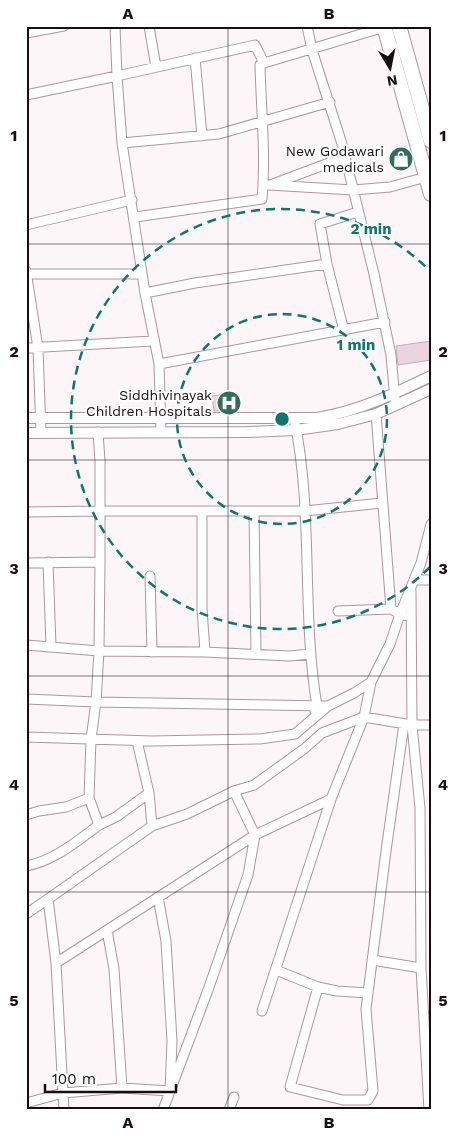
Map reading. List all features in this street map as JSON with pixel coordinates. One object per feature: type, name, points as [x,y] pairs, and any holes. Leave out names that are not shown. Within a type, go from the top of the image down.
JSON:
[{"type":"main road","points":[[399,26],[431,141]]},
{"type":"main road","points":[[385,27],[431,194]]},
{"type":"street","points":[[26,33],[64,26]]},
{"type":"street","points":[[115,26],[122,143],[158,364],[161,432]]},
{"type":"street","points":[[149,26],[156,67]]},
{"type":"street","points":[[307,26],[312,50],[330,102],[345,156],[385,322],[391,356],[395,405]]},
{"type":"street","points":[[135,217],[262,198],[266,185],[261,121],[260,65],[264,62],[312,50],[385,27]]},
{"type":"street","points":[[26,95],[255,45],[264,62]]},
{"type":"street","points":[[195,58],[202,136]]},
{"type":"street","points":[[122,143],[219,134],[330,102]]},
{"type":"street","points":[[266,185],[345,156]]},
{"type":"street","points":[[266,185],[353,190],[390,187],[426,177]]},
{"type":"street","points":[[26,225],[132,200]]},
{"type":"street","points":[[344,330],[327,264],[320,224],[358,212]]},
{"type":"street","points":[[145,293],[195,283],[327,264]]},
{"type":"street","points":[[41,433],[38,348],[26,273],[142,274]]},
{"type":"street","points":[[158,364],[385,322]]},
{"type":"street","points":[[26,348],[153,341]]},
{"type":"street","points":[[26,418],[317,418],[370,404],[431,376]]},
{"type":"street","points":[[26,433],[296,430],[338,424],[376,414],[431,389]]},
{"type":"street","points":[[376,414],[391,609]]},
{"type":"street","points":[[294,418],[301,454],[305,511],[311,654],[317,706],[314,716]]},
{"type":"street","points":[[98,432],[100,461],[99,651],[96,702],[91,739],[90,798],[99,824]]},
{"type":"street","points":[[26,512],[305,511],[382,503]]},
{"type":"street","points":[[202,512],[202,609],[205,652]]},
{"type":"street","points":[[254,512],[256,654]]},
{"type":"street","points":[[262,1011],[331,800],[364,717],[371,682],[390,644],[421,563],[431,524]]},
{"type":"street","points":[[48,562],[51,646]]},
{"type":"street","points":[[26,563],[100,562]]},
{"type":"street","points":[[150,576],[152,652]]},
{"type":"street","points":[[412,583],[431,580]]},
{"type":"street","points":[[318,987],[290,1087],[343,1105],[368,1100],[373,1091],[366,1009],[386,851],[400,761],[408,725],[412,583]]},
{"type":"street","points":[[338,611],[391,609],[411,617]]},
{"type":"street","points":[[26,645],[99,651],[205,652],[289,656],[311,654]]},
{"type":"street","points":[[26,737],[137,741],[251,739],[295,734],[328,706],[371,682]]},
{"type":"street","points":[[26,699],[328,706]]},
{"type":"street","points":[[26,914],[152,826],[188,814],[234,791],[254,785],[304,749],[322,733],[364,717],[408,725],[431,725]]},
{"type":"street","points":[[408,725],[414,748],[420,808],[421,968],[429,1110]]},
{"type":"street","points":[[137,741],[149,793],[152,826]]},
{"type":"street","points":[[400,761],[414,748]]},
{"type":"street","points":[[163,1110],[248,874],[255,835],[234,791]]},
{"type":"street","points":[[26,866],[39,864],[65,850],[99,824],[116,817],[149,793]]},
{"type":"street","points":[[26,814],[66,807],[90,798]]},
{"type":"street","points":[[56,963],[255,835],[331,800]]},
{"type":"street","points":[[158,897],[166,941],[172,1041],[170,1092]]},
{"type":"street","points":[[48,899],[56,963],[64,1110]]},
{"type":"street","points":[[107,930],[114,969],[122,1088]]},
{"type":"street","points":[[372,960],[421,968]]},
{"type":"street","points":[[276,970],[318,987],[337,991],[368,993]]},
{"type":"street","points":[[172,1041],[182,1060]]},
{"type":"street","points":[[26,1103],[63,1093],[122,1088],[170,1092]]},
{"type":"street","points":[[229,1110],[234,1097]]},
{"type":"building","points":[[431,341],[431,360],[398,365],[396,346]]},
{"type":"building","points":[[234,393],[236,410],[214,411],[212,396]]},
{"type":"place","name":"New Godawari medicals","points":[[401,159]]},
{"type":"place","name":"Siddhivinayak Children Hospitals","points":[[229,403]]}]
